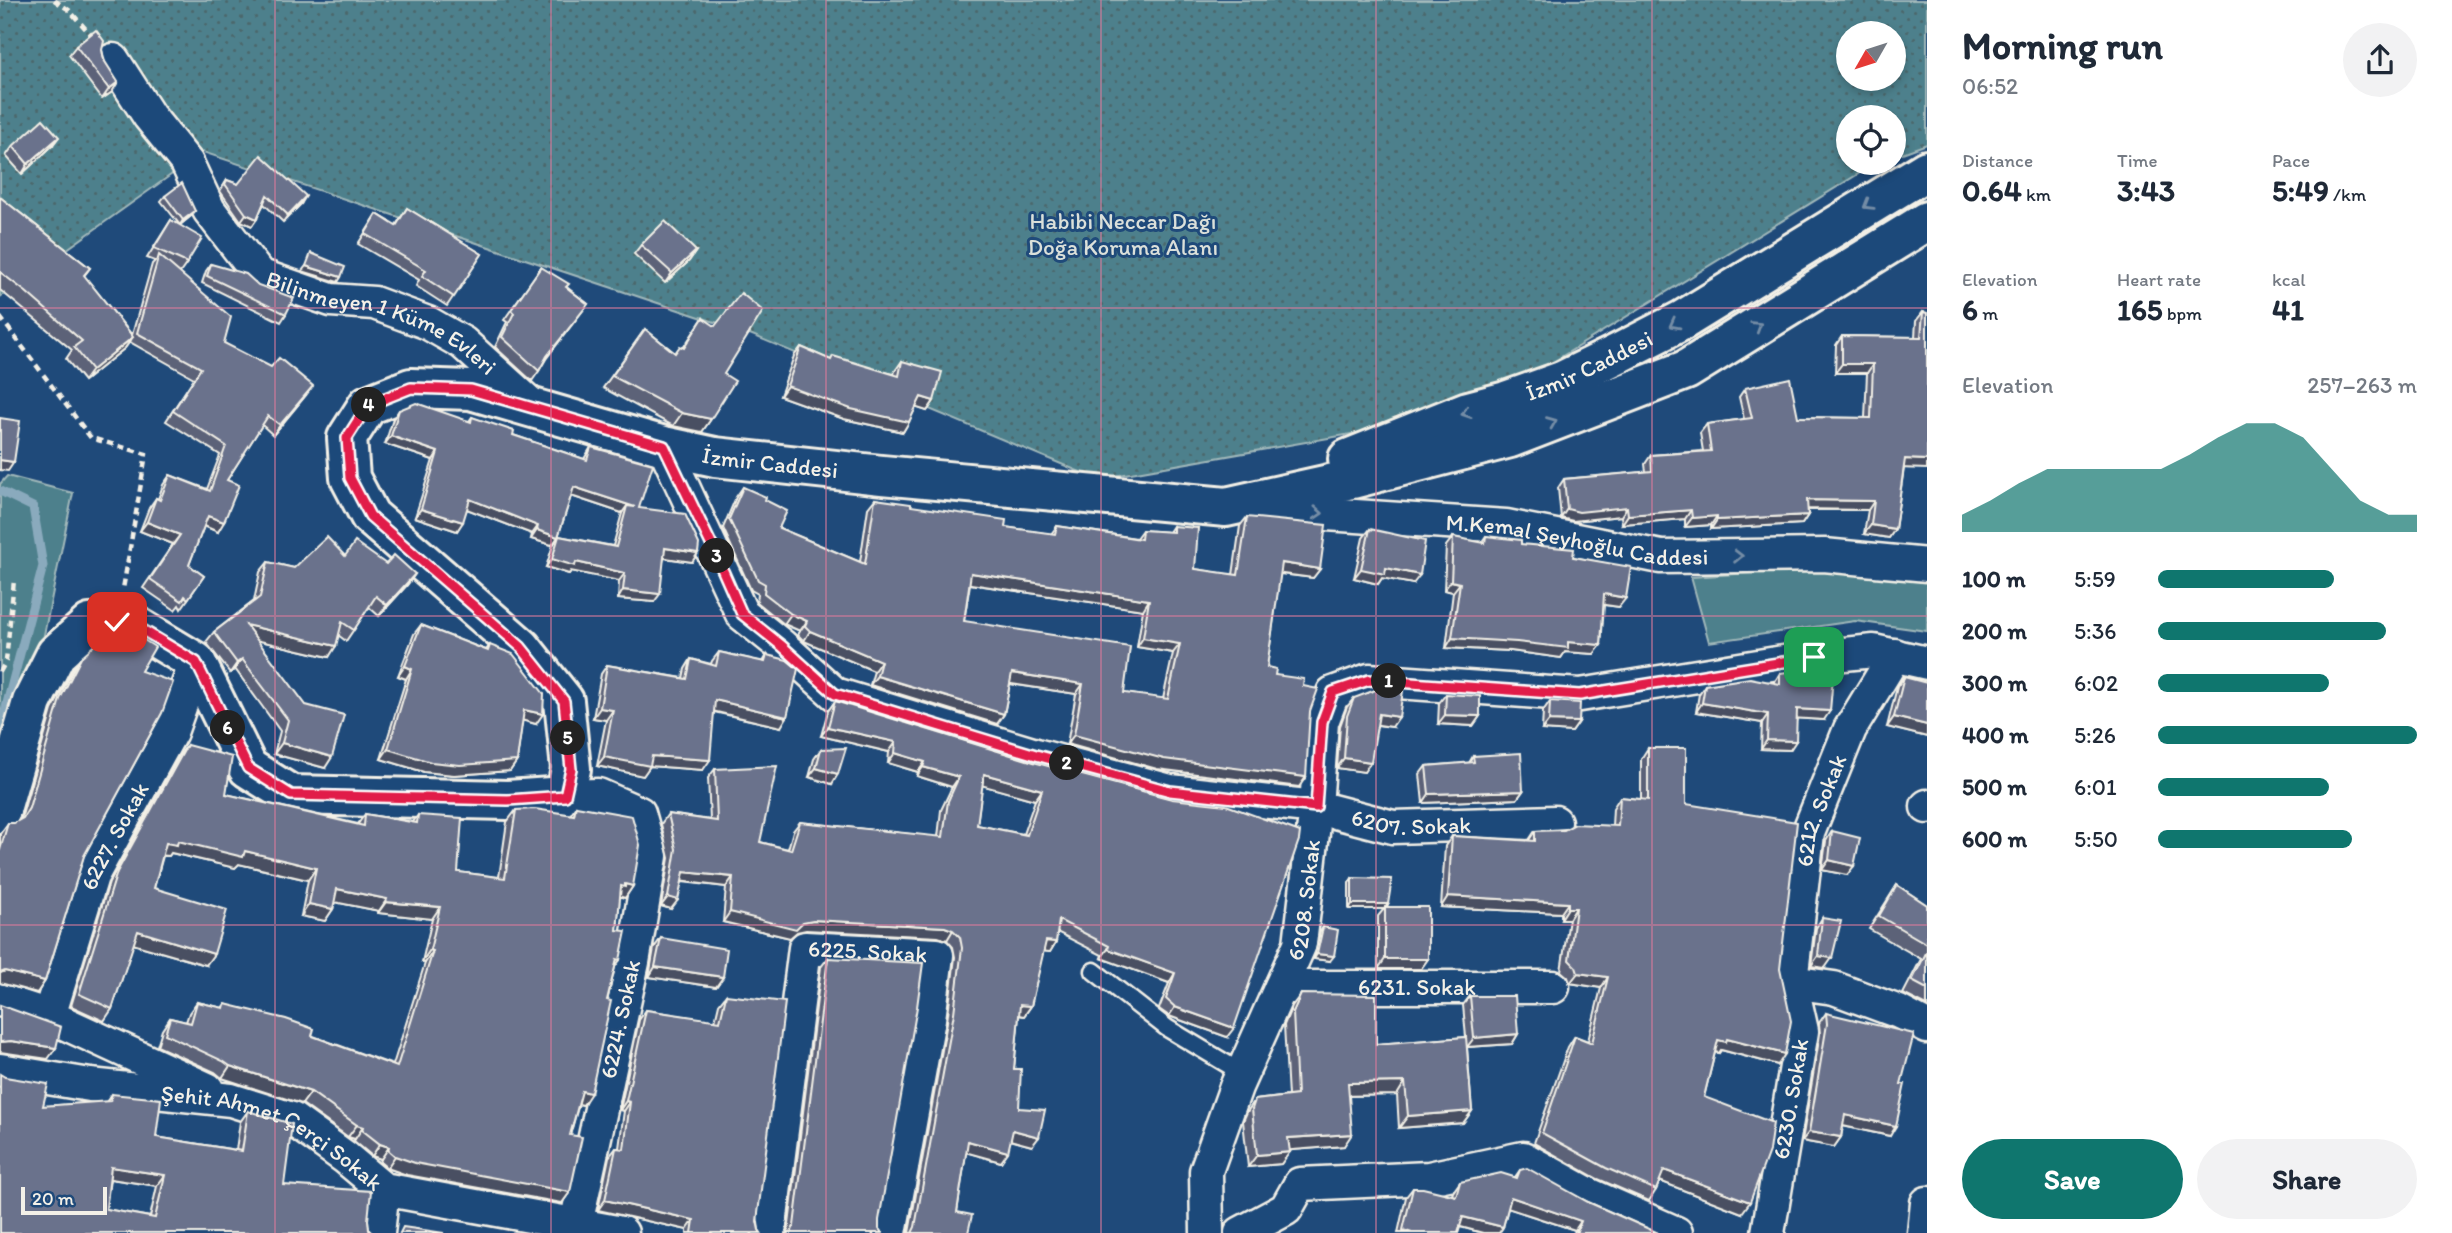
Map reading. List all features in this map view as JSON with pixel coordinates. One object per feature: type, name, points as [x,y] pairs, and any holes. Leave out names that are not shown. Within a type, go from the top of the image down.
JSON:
[{"type":"street","name":"Bilinmeyen 1 Küme Evleri","points":[[113,60],[149,116],[187,163],[209,209],[258,275],[331,300],[374,303],[428,323],[463,343],[536,409]]},
{"type":"street","name":"İzmir Caddesi","points":[[1226,507],[1468,411],[1506,401],[1573,376],[1683,320],[1927,170]]},
{"type":"street","name":"İzmir Caddesi","points":[[565,796],[571,769],[564,701],[521,647],[370,516],[350,478],[347,438],[368,405],[411,388],[471,390],[664,446],[715,457],[1226,507],[1352,479],[1510,438],[1686,370],[1927,221]]},
{"type":"street","name":"6207. Sokak","points":[[664,446],[742,614],[835,694],[1036,755],[1170,791],[1316,807],[1393,827],[1555,822]]},
{"type":"street","name":"M.Kemal Şeyhoğlu Caddesi","points":[[1226,507],[1506,526],[1661,557],[1824,555],[1927,565]]},
{"type":"street","points":[[0,813],[32,702],[56,654],[90,624],[117,622],[136,626],[196,662],[248,768],[291,795],[508,800],[565,796]]},
{"type":"street","name":"6208. Sokak","points":[[1207,1233],[1206,1171],[1242,1073],[1300,944],[1316,807],[1322,722],[1333,692],[1369,680],[1580,695],[1814,657],[1874,650],[1927,663]]},
{"type":"street","name":"6212. Sokak","points":[[1791,982],[1808,833],[1850,729],[1895,655]]},
{"type":"street","name":"6227. Sokak","points":[[49,1016],[92,876],[171,732],[196,662]]},
{"type":"street","name":"6224. Sokak","points":[[565,796],[598,795],[639,813],[651,856],[633,962],[576,1224]]},
{"type":"street","name":"6225. Sokak","points":[[769,1233],[805,948],[937,955],[929,1019],[890,1233]]},
{"type":"street","points":[[1791,982],[1834,988],[1927,1027]]},
{"type":"street","name":"6230. Sokak","points":[[1768,1233],[1802,1031],[1791,982]]},
{"type":"street","name":"6231. Sokak","points":[[1281,987],[1553,987]]},
{"type":"street","points":[[0,1000],[49,1016],[230,1100]]},
{"type":"street","name":"Şehit Ahmet Çerçi Sokak","points":[[0,1070],[90,1085],[230,1100],[292,1119],[383,1189],[622,1233]]},
{"type":"street","points":[[1241,1233],[1286,1209],[1300,1184],[1429,1178],[1523,1158],[1590,1195],[1676,1233]]},
{"type":"street","points":[[378,1233],[383,1189]]},
{"type":"street","points":[[1924,1233],[1927,1203]]},
{"type":"lane","points":[[1094,971],[1167,1028],[1242,1073]]},
{"type":"path","points":[[54,0],[69,10],[113,60]]},
{"type":"path","points":[[0,317],[91,438],[146,454],[117,622]]},
{"type":"path","points":[[0,672],[6,662],[14,580]]},
{"type":"green space","name":"Habibi Neccar Dağı Doğa Koruma Alanı","points":[[0,0],[1927,0],[1927,144],[1906,152],[1906,105],[1836,105],[1836,175],[1857,175],[1470,413],[1097,479],[745,332],[203,152],[0,297]]},
{"type":"green space","points":[[7,476],[73,493],[35,679],[0,796],[0,484]]},
{"type":"green space","points":[[1842,567],[1927,572],[1927,631],[1855,621],[1709,642],[1691,577]]},
{"type":"building","points":[[96,30],[104,41],[104,60],[118,82],[109,89],[76,46]]},
{"type":"building","points":[[43,119],[59,137],[28,164],[13,146]]},
{"type":"building","points":[[261,155],[306,196],[288,215],[267,195],[257,219],[246,214],[225,184],[227,180],[238,184]]},
{"type":"building","points":[[182,183],[195,211],[183,220],[165,196]]},
{"type":"building","points":[[0,197],[90,268],[84,275],[133,337],[92,370],[74,347],[82,341],[0,272]]},
{"type":"building","points":[[407,208],[482,254],[454,297],[422,276],[426,270],[365,234],[377,214],[396,226]]},
{"type":"building","points":[[171,220],[202,238],[187,263],[154,248]]},
{"type":"building","points":[[665,221],[696,251],[672,273],[641,245]]},
{"type":"building","points":[[311,253],[345,267],[341,277],[306,266]]},
{"type":"building","points":[[159,255],[231,317],[224,343],[271,367],[279,358],[313,386],[280,425],[268,416],[227,480],[239,485],[224,522],[208,516],[189,565],[204,576],[188,599],[185,596],[182,601],[150,579],[180,535],[147,522],[156,498],[160,500],[170,475],[210,491],[226,446],[173,411],[201,368],[137,333]]},
{"type":"building","points":[[211,264],[246,274],[258,285],[294,298],[286,314],[207,276]]},
{"type":"building","points":[[541,267],[569,284],[566,287],[588,304],[547,356],[539,371],[502,337],[514,313],[511,310]]},
{"type":"building","points":[[741,293],[763,311],[724,374],[735,381],[711,419],[682,413],[612,376],[645,329],[675,353],[680,346],[684,348],[703,318],[715,326]]},
{"type":"building","points":[[1923,312],[1927,313],[1927,460],[1905,459],[1895,529],[1871,525],[1874,501],[1807,500],[1808,515],[1717,520],[1717,516],[1692,518],[1691,510],[1628,515],[1627,507],[1579,512],[1567,509],[1564,479],[1652,471],[1651,455],[1711,451],[1707,424],[1752,418],[1745,388],[1790,378],[1798,417],[1871,418],[1873,364],[1842,364],[1842,336],[1921,337]]},
{"type":"building","points":[[801,347],[831,360],[833,356],[899,376],[902,361],[942,372],[934,401],[921,397],[909,422],[851,409],[787,386]]},
{"type":"building","points":[[416,403],[471,422],[472,417],[514,431],[513,435],[587,460],[591,447],[653,464],[639,508],[685,514],[699,544],[698,553],[665,548],[660,594],[623,590],[625,573],[576,562],[575,566],[552,559],[559,536],[616,547],[627,506],[635,507],[574,487],[558,537],[537,530],[538,526],[470,499],[463,522],[421,509],[438,452],[391,436],[399,410]]},
{"type":"building","points":[[0,418],[20,421],[14,462],[0,460]]},
{"type":"building","points":[[743,487],[766,497],[765,500],[787,511],[779,528],[865,564],[875,499],[1006,520],[1005,527],[1055,534],[1057,526],[1141,539],[1142,530],[1173,532],[1173,526],[1198,528],[1195,569],[1238,575],[1247,517],[1326,525],[1320,569],[1282,563],[1267,667],[1276,669],[1275,675],[1304,679],[1303,686],[1318,689],[1310,711],[1306,777],[1164,759],[1074,735],[1083,684],[1012,673],[1004,714],[877,676],[881,661],[810,631],[805,626],[807,621],[791,614],[764,593],[765,584],[758,580],[729,519]],"holes":[[[971,573],[1149,600],[1143,638],[1180,644],[1168,699],[1124,693],[1130,647],[964,621]]]},
{"type":"building","points":[[1370,529],[1425,541],[1420,575],[1386,568],[1385,574],[1361,569]]},
{"type":"building","points":[[1486,536],[1521,540],[1521,544],[1574,549],[1573,557],[1631,567],[1626,598],[1604,594],[1601,645],[1568,642],[1568,648],[1452,638],[1460,583],[1451,581],[1453,537],[1485,543]]},
{"type":"building","points":[[327,537],[345,556],[355,542],[386,564],[394,555],[415,574],[387,605],[376,596],[354,630],[342,622],[336,646],[246,625],[306,705],[344,715],[332,757],[282,743],[288,720],[242,659],[237,663],[214,632],[260,597],[268,562],[294,568]]},
{"type":"building","points":[[421,625],[488,651],[490,645],[513,654],[544,694],[543,714],[524,710],[517,761],[460,765],[431,762],[388,749],[412,669],[405,666]]},
{"type":"building","points":[[107,634],[136,635],[155,647],[141,671],[173,682],[162,713],[84,856],[45,981],[5,971],[0,973],[0,850],[8,823],[23,818],[29,808],[60,699],[82,656]]},
{"type":"building","points":[[719,652],[765,662],[767,655],[787,660],[798,669],[787,717],[715,700],[710,760],[652,756],[650,766],[604,757],[613,710],[600,708],[607,665],[687,679],[691,659],[716,666]]},
{"type":"building","points":[[1834,665],[1830,711],[1797,709],[1796,741],[1767,740],[1768,714],[1702,703],[1705,685],[1750,678],[1780,684],[1780,673]]},
{"type":"building","points":[[1904,677],[1927,683],[1927,725],[1894,717]]},
{"type":"building","points":[[1378,689],[1403,691],[1399,717],[1379,714],[1371,762],[1344,758],[1347,716],[1354,698]]},
{"type":"building","points":[[1446,694],[1480,696],[1480,716],[1445,715]]},
{"type":"building","points":[[835,701],[1037,763],[1172,799],[1226,805],[1300,832],[1234,1028],[1175,1007],[1166,999],[1175,973],[1108,949],[1109,946],[1059,920],[1056,942],[1046,941],[1031,1006],[1020,1005],[1014,1069],[1021,1069],[1019,1108],[1045,1110],[1039,1137],[1013,1130],[1008,1152],[968,1141],[957,1212],[972,1215],[968,1233],[912,1233],[954,1013],[962,948],[960,937],[945,927],[813,920],[803,922],[796,929],[730,912],[733,877],[684,872],[678,900],[668,897],[676,849],[668,814],[717,821],[715,769],[777,766],[760,842],[791,850],[800,822],[943,837],[948,801],[959,777],[923,767],[925,762],[895,753],[896,742],[828,727]],"holes":[[[984,774],[1042,790],[1027,835],[977,825]]]},
{"type":"building","points":[[1550,701],[1580,703],[1579,722],[1549,721]]},
{"type":"building","points":[[187,745],[232,757],[226,794],[364,826],[365,814],[417,823],[418,815],[462,818],[458,872],[505,878],[516,810],[535,809],[574,815],[576,806],[632,816],[640,845],[633,886],[621,886],[617,930],[626,931],[607,1000],[611,1001],[591,1093],[582,1091],[570,1135],[582,1137],[570,1192],[415,1163],[395,1156],[388,1150],[389,1147],[380,1144],[362,1130],[363,1127],[311,1092],[230,1066],[165,1034],[170,1018],[191,1023],[197,1002],[224,1008],[225,1004],[314,1029],[312,1036],[397,1067],[433,951],[430,950],[440,907],[386,902],[387,899],[337,889],[333,909],[309,904],[316,868],[245,851],[243,857],[178,841],[177,845],[166,843],[154,888],[227,910],[214,954],[138,931],[112,1009],[79,994],[117,872]]},
{"type":"building","points":[[846,748],[838,774],[816,768],[821,749]]},
{"type":"building","points":[[1648,748],[1686,748],[1686,804],[1797,822],[1780,969],[1791,1021],[1785,1054],[1727,1039],[1726,1042],[1718,1040],[1704,1097],[1773,1123],[1769,1151],[1750,1202],[1664,1170],[1656,1190],[1606,1168],[1542,1133],[1575,1036],[1592,1043],[1608,977],[1578,973],[1569,960],[1576,908],[1568,908],[1568,903],[1448,896],[1452,836],[1535,841],[1535,831],[1564,830],[1575,824],[1618,826],[1620,797],[1648,800]]},
{"type":"building","points":[[1521,753],[1523,791],[1429,794],[1426,766],[1474,762],[1473,756]]},
{"type":"building","points":[[1832,831],[1860,838],[1854,866],[1829,860]]},
{"type":"building","points":[[1352,878],[1392,879],[1388,904],[1352,904]]},
{"type":"building","points":[[1897,885],[1927,905],[1927,944],[1879,916]]},
{"type":"building","points":[[1385,907],[1428,907],[1428,959],[1385,959]]},
{"type":"building","points":[[1822,918],[1841,921],[1832,958],[1818,956]]},
{"type":"building","points":[[1323,927],[1338,930],[1334,956],[1317,954]]},
{"type":"building","points":[[661,938],[727,949],[723,977],[655,967]]},
{"type":"building","points":[[1927,951],[1927,989],[1912,981]]},
{"type":"building","points":[[828,958],[923,963],[879,1220],[882,1233],[791,1233]]},
{"type":"building","points":[[1301,994],[1376,995],[1376,1044],[1466,1037],[1472,1111],[1408,1116],[1405,1082],[1348,1083],[1352,1134],[1288,1138],[1290,1152],[1257,1155],[1252,1109],[1255,1100],[1297,1095],[1293,1012]]},
{"type":"building","points":[[726,995],[785,1002],[757,1221],[761,1233],[692,1233],[694,1220],[605,1200],[616,1148],[624,1149],[630,1102],[626,1101],[646,1010],[720,1021]]},
{"type":"building","points":[[1470,996],[1515,996],[1518,1034],[1474,1038]]},
{"type":"building","points":[[0,1005],[61,1027],[56,1048],[11,1041],[0,1042]]},
{"type":"building","points":[[1826,1013],[1914,1034],[1901,1084],[1905,1084],[1896,1126],[1845,1115],[1841,1137],[1809,1132],[1827,1024]]},
{"type":"building","points":[[0,1074],[48,1084],[43,1106],[110,1101],[112,1094],[161,1099],[156,1137],[242,1151],[248,1111],[292,1124],[284,1185],[371,1191],[368,1220],[372,1233],[0,1233]],"holes":[[[111,1167],[165,1175],[155,1218],[106,1209]]]},
{"type":"building","points":[[1527,1168],[1588,1202],[1658,1233],[1576,1233],[1581,1221],[1511,1197],[1503,1227],[1463,1217],[1458,1233],[1412,1233],[1403,1230],[1413,1188],[1456,1196],[1460,1182],[1501,1173],[1517,1178],[1520,1170]]},
{"type":"building","points":[[403,1227],[444,1233],[400,1233]]},
{"type":"waterway","points":[[0,491],[33,507],[43,566],[0,730]]},
{"type":"route","points":[[117,622],[136,626],[196,662],[248,768],[291,795],[508,800],[565,796],[571,769],[564,701],[521,647],[370,516],[350,478],[347,438],[368,405],[411,388],[471,390],[664,446],[742,614],[835,694],[1036,755],[1170,791],[1316,807],[1322,722],[1333,692],[1369,680],[1580,695],[1814,657]]}]
